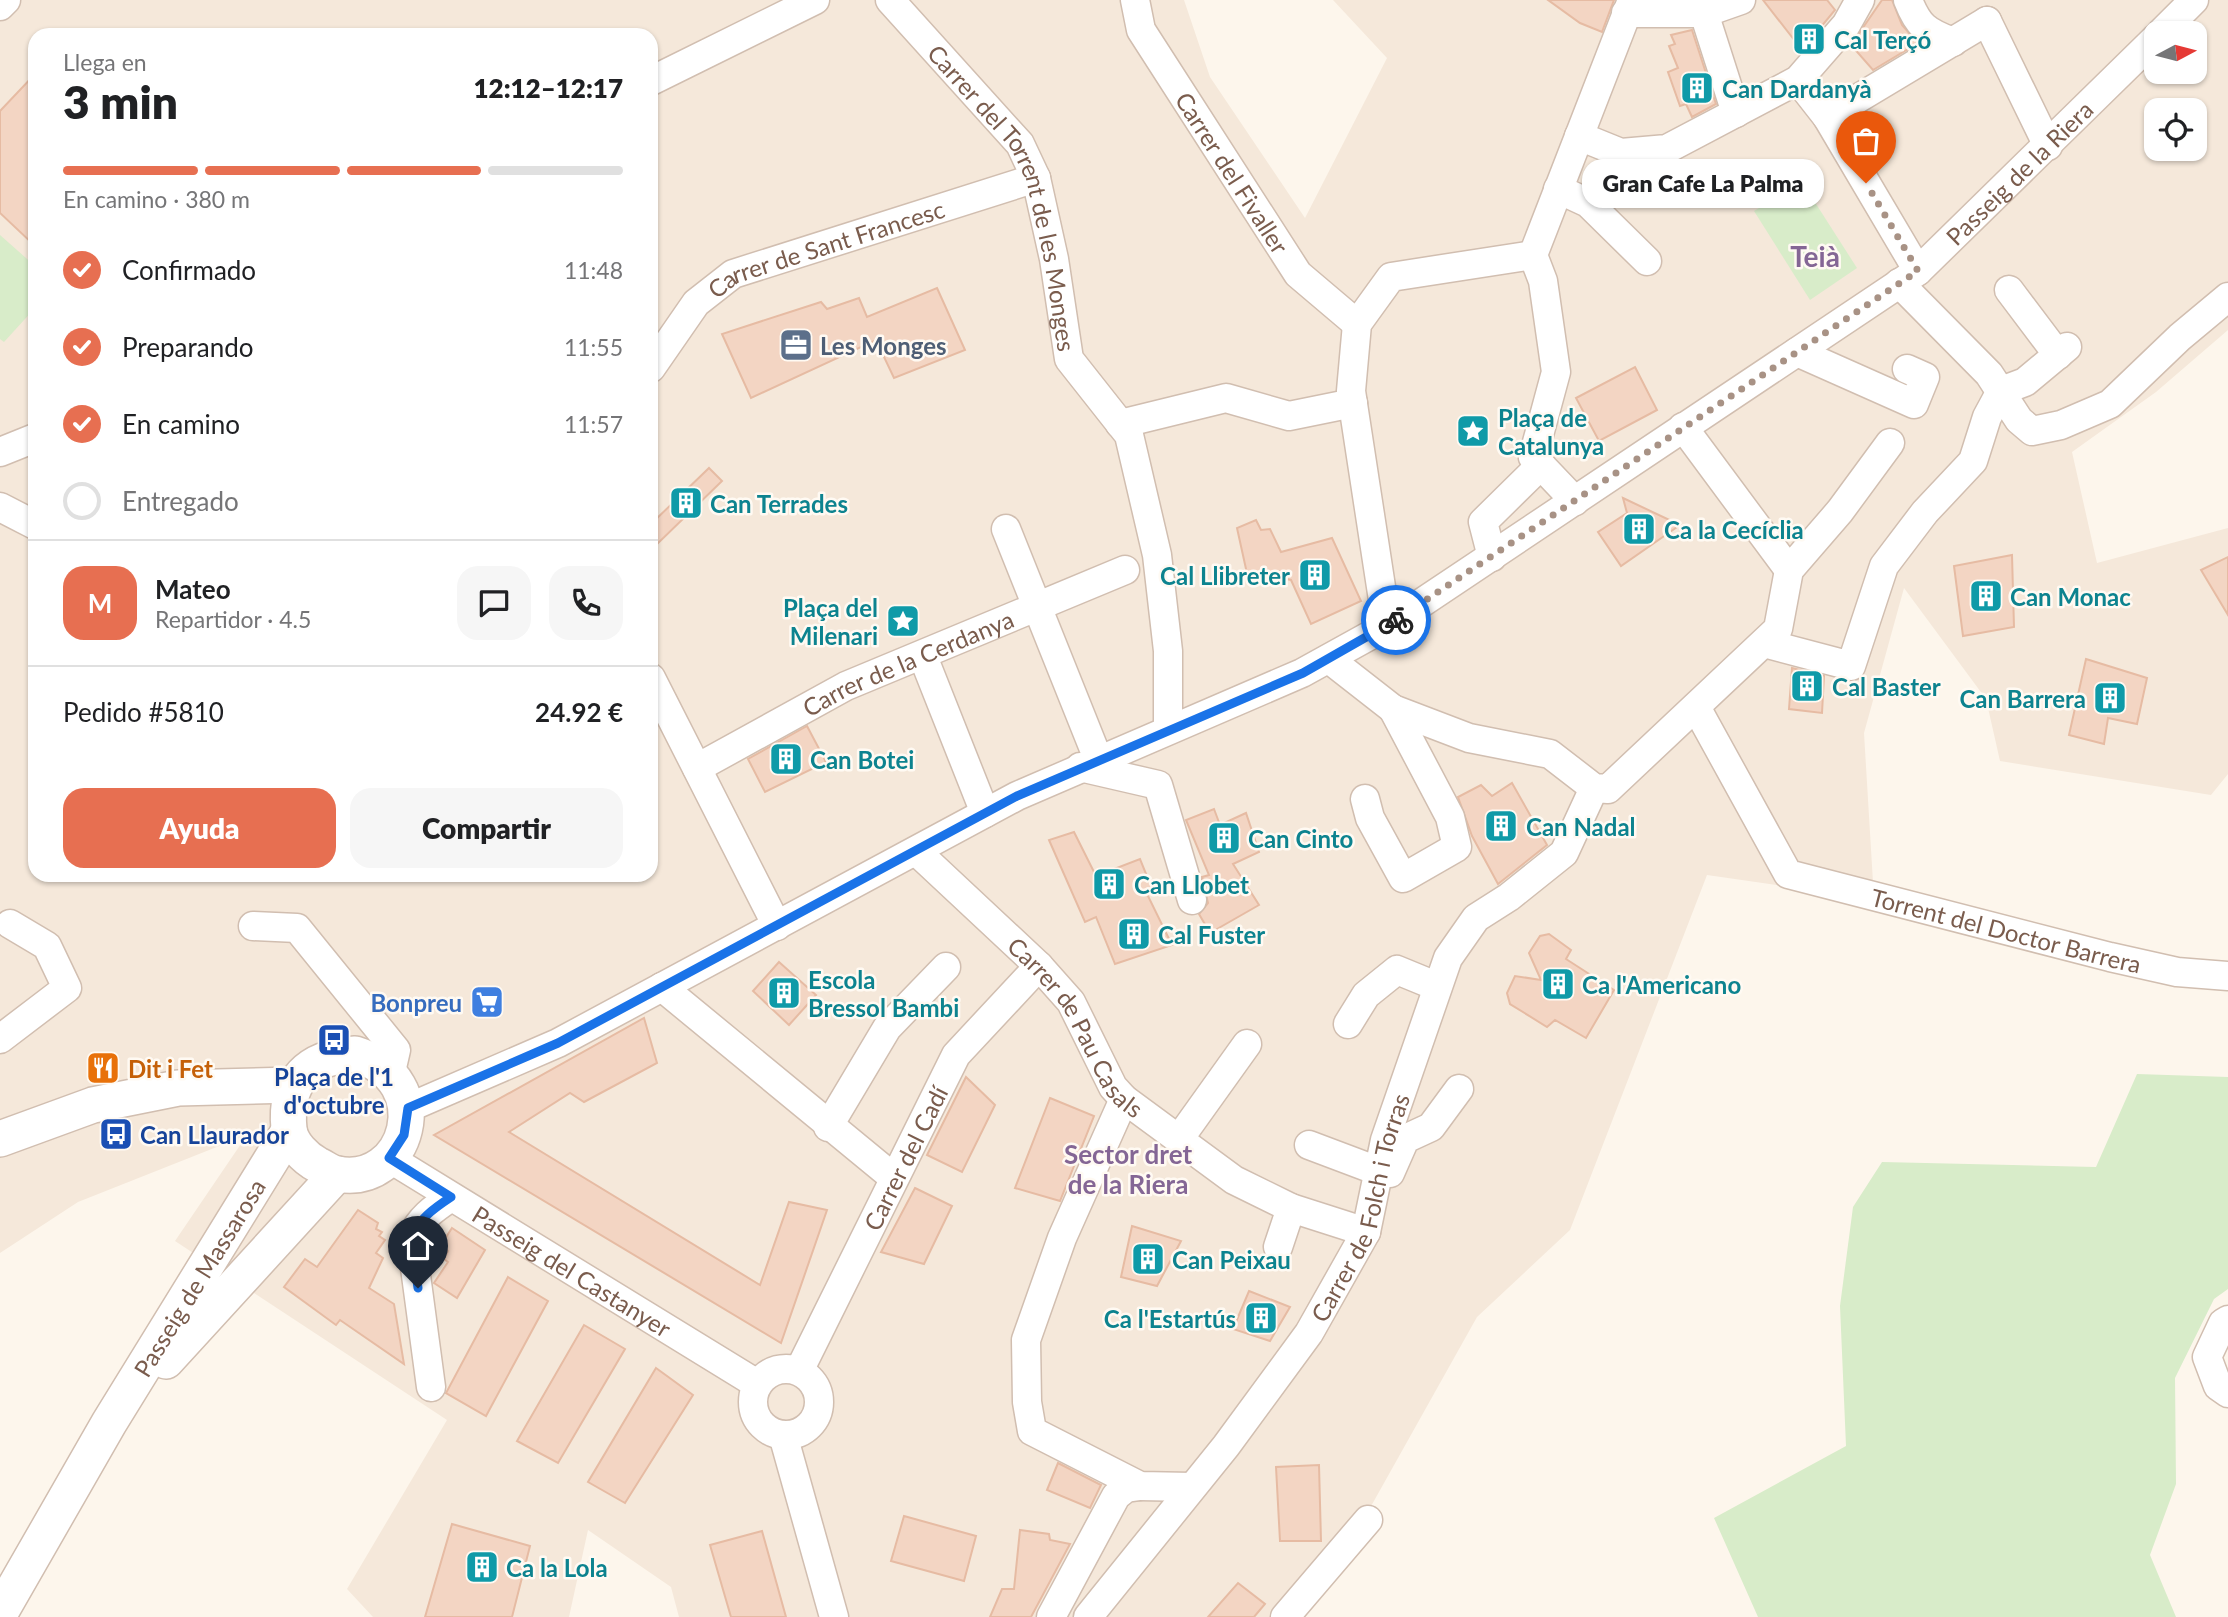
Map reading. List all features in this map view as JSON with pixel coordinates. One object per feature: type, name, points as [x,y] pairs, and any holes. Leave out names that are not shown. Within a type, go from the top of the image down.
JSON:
[{"type":"street","points":[[0,6],[6,0]]},
{"type":"street","points":[[658,78],[815,0]]},
{"type":"street","name":"Carrer del Torrent de les Monges","points":[[890,0],[1020,144],[1035,178],[1054,259],[1069,359],[1129,435],[1157,555],[1168,651],[1168,729]]},
{"type":"street","name":"Carrer del Fivaller","points":[[1135,0],[1141,30],[1171,81],[1298,274],[1357,324]]},
{"type":"street","points":[[1575,502],[1533,457],[1556,372],[1543,281],[1533,255],[1629,6],[1704,13],[1741,0]]},
{"type":"street","points":[[1578,136],[1621,153],[1667,149],[1798,80],[1846,25],[1860,0]]},
{"type":"street","points":[[1908,0],[1916,22],[1935,35],[1952,41]]},
{"type":"street","points":[[2173,21],[2194,0]]},
{"type":"street","points":[[1827,117],[1952,41],[1988,10],[2048,146]]},
{"type":"street","points":[[1704,13],[1736,113]]},
{"type":"street","name":"Passeig de la Riera","points":[[408,1108],[558,1043],[985,813],[1089,763],[1329,659],[1387,626],[1909,277],[2048,146],[2144,50]]},
{"type":"street","points":[[1798,80],[1827,117],[1909,277],[1989,374],[2020,420],[2032,431],[2061,425],[2110,404],[2180,337],[2228,297]]},
{"type":"street","name":"Carrer de Sant Francesc","points":[[658,358],[696,303],[733,274],[1035,178]]},
{"type":"street","points":[[1558,189],[1588,203],[1647,261]]},
{"type":"street","points":[[1387,626],[1353,403],[1357,324],[1391,277],[1533,255]]},
{"type":"street","points":[[1764,643],[1850,666],[1884,566],[1925,512],[1973,461],[1987,416],[2001,391],[2025,382],[2062,351],[2009,290]]},
{"type":"street","points":[[1797,352],[1914,404],[1925,377],[1907,369]]},
{"type":"street","points":[[1120,424],[1226,398],[1289,416],[1353,403]]},
{"type":"street","points":[[1684,427],[1789,570]]},
{"type":"street","points":[[0,452],[28,441]]},
{"type":"street","points":[[1329,659],[1393,709],[1469,738],[1550,754],[1601,788],[1696,707],[1778,629],[1789,570],[1840,512],[1890,443]]},
{"type":"street","points":[[1492,557],[1483,522],[1541,465]]},
{"type":"street","points":[[0,507],[28,521]]},
{"type":"street","points":[[1006,529],[1037,605],[1089,763],[1158,785],[1192,900]]},
{"type":"street","name":"Carrer de la Cerdanya","points":[[697,768],[846,686],[1125,570]]},
{"type":"street","points":[[926,664],[985,813]]},
{"type":"street","points":[[658,692],[777,926]]},
{"type":"street","name":"Torrent del Doctor Barrera","points":[[1696,707],[1788,874],[2124,960],[2177,972],[2228,976]]},
{"type":"street","points":[[1365,799],[1370,818],[1403,878],[1457,847],[1450,817],[1393,709]]},
{"type":"street","name":"Carrer de Folch i Torras","points":[[1088,1617],[1192,1488],[1309,1334],[1369,1223],[1378,1171],[1436,986],[1448,958],[1476,918],[1509,897],[1564,853],[1601,788]]},
{"type":"street","name":"Carrer de Pau Casals","points":[[916,851],[1039,965],[1071,1002],[1113,1087],[1124,1099],[1234,1180],[1291,1208],[1369,1223]]},
{"type":"street","points":[[253,926],[297,928],[396,1050],[391,1072]]},
{"type":"street","points":[[0,1039],[67,988],[47,946],[3,927]]},
{"type":"street","name":"Carrer del Cadí","points":[[799,1371],[956,1055],[1039,965]]},
{"type":"street","points":[[828,1127],[887,1028],[946,967]]},
{"type":"street","points":[[1348,1024],[1366,995],[1397,970],[1436,986]]},
{"type":"street","points":[[662,988],[828,1127],[894,1178]]},
{"type":"street","points":[[1179,1139],[1247,1044]]},
{"type":"street","points":[[355,1054],[374,1059],[391,1072],[402,1089],[408,1108],[404,1135],[389,1158],[364,1172],[337,1174],[304,1158],[289,1131],[293,1085],[309,1067],[330,1055],[355,1054]]},
{"type":"street","points":[[0,1139],[93,1105],[178,1088],[293,1085]]},
{"type":"street","points":[[1369,1223],[1405,1139],[1431,1127],[1459,1089]]},
{"type":"street","points":[[1124,1099],[1039,1297],[1026,1340],[1027,1402],[1032,1431],[1140,1486]]},
{"type":"street","name":"Passeig de Massarosa","points":[[0,1614],[109,1423],[289,1131]]},
{"type":"street","points":[[1309,1145],[1378,1171]]},
{"type":"street","name":"Passeig del Castanyer","points":[[389,1158],[758,1384]]},
{"type":"street","name":"Passeig de Massarosa","points":[[109,1423],[337,1174]]},
{"type":"street","points":[[431,1387],[411,1238],[417,1225],[430,1211],[451,1197]]},
{"type":"street","points":[[1278,1247],[1291,1208]]},
{"type":"street","points":[[2228,1320],[2223,1323],[2207,1357],[2218,1386],[2228,1393]]},
{"type":"street","points":[[776,1370],[799,1371],[816,1387],[818,1410],[805,1429],[783,1435],[770,1431],[756,1416],[752,1403],[758,1384],[776,1370]]},
{"type":"street","points":[[783,1435],[834,1617]]},
{"type":"street","points":[[1051,1617],[1116,1496],[1126,1488],[1140,1486],[1192,1488]]},
{"type":"street","points":[[1284,1617],[1368,1520]]},
{"type":"shaded area","points":[[0,0],[1184,0],[1210,77],[1305,218],[1387,58],[1333,0],[2228,0],[2228,330],[2156,392],[2072,452],[2097,563],[2228,528],[2228,774],[2211,795],[2000,761],[1986,699],[1904,588],[1864,733],[1874,899],[1707,875],[1570,1230],[1477,1317],[1370,1508],[1303,1617],[679,1617],[671,1587],[588,1530],[569,1617],[373,1617],[347,1589],[447,1420],[175,1241],[247,1135],[78,1202],[0,1253]]},
{"type":"green space","points":[[1802,182],[1857,268],[1810,300],[1754,211]]},
{"type":"green space","points":[[0,235],[28,260],[28,316],[4,342],[0,339]]},
{"type":"green space","points":[[2137,1074],[2228,1077],[2228,1289],[2214,1299],[2175,1378],[2176,1484],[2150,1555],[2176,1617],[1758,1617],[1714,1518],[1846,1446],[1840,1306],[1853,1207],[1882,1162],[2096,1167]]},
{"type":"building","points":[[1548,0],[1614,0],[1602,32],[1580,23]]},
{"type":"building","name":"Cal Terçó","points":[[1763,0],[1827,0],[1835,10],[1802,50]]},
{"type":"building","points":[[1882,0],[1892,0],[1902,25],[1918,43],[1873,70],[1851,45]]},
{"type":"building","name":"Can Dardanyà","points":[[1692,30],[1716,104],[1692,117],[1686,104],[1680,106],[1668,72],[1678,68],[1669,46],[1675,44],[1671,35]]},
{"type":"building","points":[[28,81],[28,239],[0,213],[0,111]]},
{"type":"building","name":"Les Monges","points":[[937,288],[965,350],[894,378],[876,340],[751,398],[722,334],[821,302],[827,309],[859,298],[867,317]]},
{"type":"building","points":[[1635,367],[1657,410],[1599,441],[1576,398]]},
{"type":"building","name":"Can Terrades","points":[[709,468],[722,481],[658,543],[658,517]]},
{"type":"building","name":"Ca la Cecíclia","points":[[1623,498],[1680,525],[1621,566],[1598,532],[1627,513]]},
{"type":"building","name":"Cal Llibreter","points":[[1256,520],[1261,530],[1270,529],[1281,552],[1332,538],[1361,601],[1311,624],[1291,580],[1281,578],[1281,571],[1248,578],[1237,528]]},
{"type":"building","name":"Can Monac","points":[[2012,555],[2014,627],[1963,636],[1954,566]]},
{"type":"building","points":[[2228,557],[2228,615],[2201,570]]},
{"type":"building","name":"Can Barrera","points":[[2086,659],[2147,678],[2137,724],[2108,718],[2104,744],[2069,735]]},
{"type":"building","name":"Cal Baster","points":[[1792,668],[1824,676],[1822,713],[1789,709]]},
{"type":"building","name":"Can Botei","points":[[807,726],[826,762],[765,792],[748,759]]},
{"type":"building","name":"Can Nadal","points":[[1512,783],[1547,845],[1498,884],[1472,836],[1458,797],[1481,785],[1492,796]]},
{"type":"building","points":[[1214,809],[1220,825],[1246,813],[1259,852],[1233,864],[1259,905],[1210,933],[1199,914],[1208,903],[1202,877],[1209,875],[1186,820]]},
{"type":"building","points":[[1074,832],[1096,876],[1140,859],[1153,891],[1147,894],[1172,945],[1115,964],[1096,917],[1085,922],[1049,840]]},
{"type":"building","name":"Ca l'Americano","points":[[1549,934],[1571,950],[1566,959],[1614,990],[1586,1038],[1555,1020],[1547,1027],[1510,1004],[1507,993],[1515,976],[1541,980],[1529,953],[1540,936]]},
{"type":"building","name":"Escola Bressol Bambi","points":[[779,962],[816,995],[789,1025],[753,991]]},
{"type":"building","points":[[644,1018],[657,1063],[584,1102],[570,1093],[509,1132],[760,1285],[789,1202],[827,1210],[781,1343],[434,1135]]},
{"type":"building","points":[[966,1077],[995,1105],[962,1172],[927,1155]]},
{"type":"building","points":[[1050,1098],[1094,1116],[1060,1201],[1015,1188]]},
{"type":"building","points":[[915,1188],[952,1206],[924,1264],[881,1252]]},
{"type":"building","points":[[358,1210],[378,1223],[376,1229],[382,1232],[379,1236],[385,1240],[376,1253],[383,1258],[369,1288],[394,1304],[404,1364],[340,1320],[336,1325],[284,1287],[305,1259],[317,1267]]},
{"type":"building","name":"Can Peixau","points":[[1132,1226],[1181,1241],[1157,1286],[1121,1277]]},
{"type":"building","points":[[452,1228],[485,1250],[457,1298],[434,1283],[448,1262],[444,1259],[448,1251],[441,1245]]},
{"type":"building","points":[[508,1277],[548,1301],[486,1416],[446,1393]]},
{"type":"building","name":"Ca l'Estartús","points":[[1249,1291],[1290,1307],[1270,1341],[1233,1329]]},
{"type":"building","points":[[584,1325],[625,1349],[558,1463],[517,1441]]},
{"type":"building","points":[[656,1368],[693,1395],[625,1503],[588,1482]]},
{"type":"building","points":[[1058,1463],[1101,1485],[1090,1508],[1047,1490]]},
{"type":"building","points":[[1319,1465],[1321,1541],[1280,1541],[1276,1467]]},
{"type":"building","points":[[904,1516],[976,1536],[964,1581],[891,1561]]},
{"type":"building","name":"Ca la Lola","points":[[452,1524],[530,1546],[512,1617],[425,1617]]},
{"type":"building","points":[[1020,1530],[1049,1534],[1050,1540],[1070,1544],[1031,1617],[990,1617],[1002,1589],[1014,1589]]},
{"type":"building","points":[[762,1531],[786,1617],[731,1617],[710,1545]]},
{"type":"building","points":[[1238,1583],[1265,1604],[1254,1617],[1208,1617]]},
{"type":"way so far","points":[[1396,620],[1606,483],[1684,427],[1918,271],[1866,183]]},
{"type":"place","name":"Cal Terçó","points":[[1809,39]]},
{"type":"place","name":"Can Dardanyà","points":[[1697,88]]},
{"type":"place","name":"Gran Cafe La Palma","points":[[1866,183]]},
{"type":"place","name":"Les Monges","points":[[796,345]]},
{"type":"place","name":"Plaça de Catalunya","points":[[1473,431]]},
{"type":"place","name":"Can Terrades","points":[[686,503]]},
{"type":"place","name":"Ca la Cecíclia","points":[[1639,529]]},
{"type":"place","name":"Cal Llibreter","points":[[1315,575]]},
{"type":"place","name":"Can Monac","points":[[1986,596]]},
{"type":"place","name":"Plaça del Milenari","points":[[903,621]]},
{"type":"place","name":"Cal Baster","points":[[1807,686]]},
{"type":"place","name":"Can Barrera","points":[[2110,698]]},
{"type":"place","name":"Can Botei","points":[[786,759]]},
{"type":"place","name":"Can Nadal","points":[[1501,826]]},
{"type":"place","name":"Can Cinto","points":[[1224,838]]},
{"type":"place","name":"Can Llobet","points":[[1109,884]]},
{"type":"place","name":"Cal Fuster","points":[[1134,934]]},
{"type":"place","name":"Ca l'Americano","points":[[1558,984]]},
{"type":"place","name":"Escola Bressol Bambi","points":[[784,993]]},
{"type":"place","name":"Bonpreu","points":[[487,1002]]},
{"type":"place","name":"Plaça de l'1 d'octubre","points":[[334,1040]]},
{"type":"place","name":"Dit i Fet","points":[[103,1068]]},
{"type":"place","name":"Can Llaurador","points":[[116,1134]]},
{"type":"place","name":"Can Peixau","points":[[1148,1259]]},
{"type":"place","name":"Ca l'Estartús","points":[[1261,1318]]},
{"type":"place","name":"Ca la Lola","points":[[482,1567]]},
{"type":"district","name":"Teià","points":[[1815,256]]},
{"type":"district","name":"Sector dret de la Riera","points":[[1128,1169]]},
{"type":"route","points":[[418,1288],[411,1238],[417,1225],[430,1211],[451,1197],[389,1158],[404,1135],[408,1108],[558,1043],[1017,796],[1303,673],[1396,620]]}]
